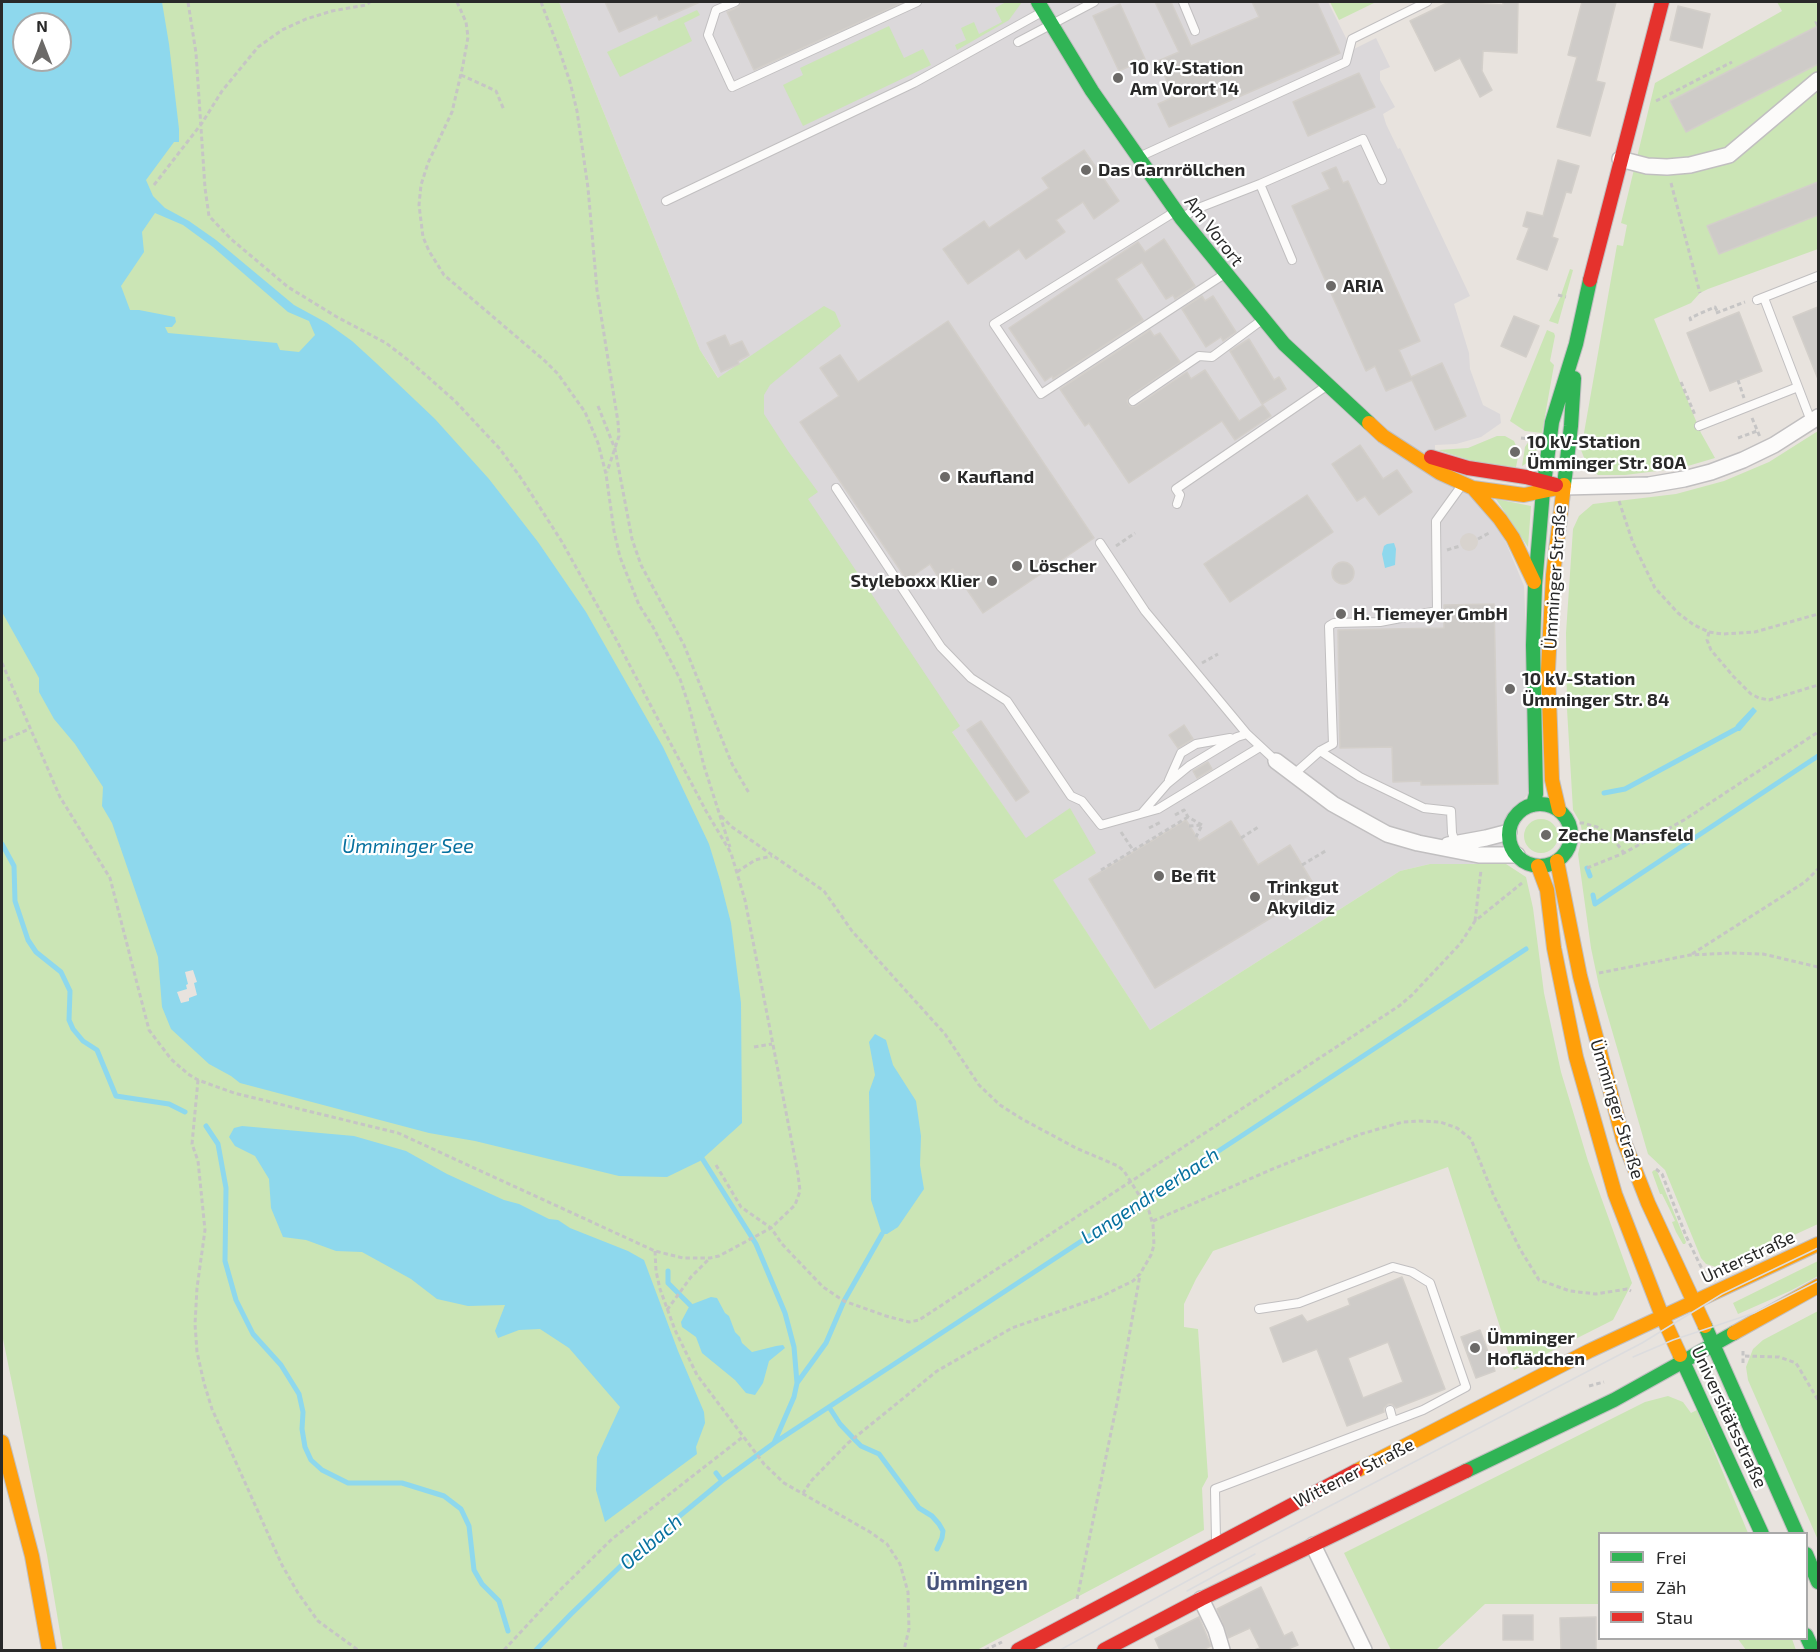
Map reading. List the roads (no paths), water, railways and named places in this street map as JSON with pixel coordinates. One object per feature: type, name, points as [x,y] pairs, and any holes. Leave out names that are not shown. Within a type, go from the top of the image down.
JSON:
[{"type":"main road","name":"Ümminger Straße","points":[[1533,805],[1536,794],[1533,654],[1535,585],[1543,487],[1552,422],[1575,344],[1620,159],[1662,2]]},
{"type":"main road","name":"Am Vorort","points":[[1044,12],[1092,91],[1178,215],[1224,274],[1284,344],[1327,386],[1383,436],[1440,473],[1468,486],[1524,495],[1543,487]]},
{"type":"main road","name":"Ümminger Straße","points":[[1575,344],[1571,426],[1553,575],[1548,670],[1552,780],[1559,810],[1569,823],[1571,841],[1567,851],[1557,861],[1580,976],[1623,1139],[1648,1203],[1692,1303],[1713,1344]]},
{"type":"main road","name":"Am Vorort","points":[[1402,448],[1543,487]]},
{"type":"main road","name":"Am Vorort","points":[[1468,486],[1500,519],[1513,538],[1535,585]]},
{"type":"main road","name":"Ümminger Straße","points":[[1543,487],[1563,487]]},
{"type":"main road","points":[[1557,861],[1548,866],[1530,864],[1517,855],[1510,842],[1509,832],[1515,817],[1527,807],[1551,806],[1559,810]]},
{"type":"main road","name":"Ümminger Straße","points":[[1538,866],[1547,890],[1556,959],[1587,1101],[1615,1194],[1662,1316]]},
{"type":"main road","name":"Unterstraße","points":[[1692,1303],[1818,1244]]},
{"type":"main road","points":[[1104,1650],[1201,1599],[1614,1400],[1818,1286]]},
{"type":"main road","name":"Wittener Straße","points":[[1018,1650],[1589,1351],[1692,1303]]},
{"type":"main road","name":"Universitätsstraße","points":[[1662,1316],[1762,1532]]},
{"type":"main road","name":"Universitätsstraße","points":[[1713,1344],[1797,1532]]},
{"type":"main road","points":[[2,1442],[32,1557],[49,1650]]},
{"type":"main road","points":[[2,1479],[9,1520]]},
{"type":"main road","points":[[1808,1559],[1818,1582]]},
{"type":"street","points":[[1620,159],[1647,166],[1667,166],[1690,165],[1729,155],[1818,80]]},
{"type":"street","points":[[1563,487],[1648,485],[1684,479],[1743,460],[1766,449],[1815,419]]},
{"type":"street","points":[[1276,761],[1333,804],[1370,826],[1399,838],[1436,846],[1457,847],[1479,855],[1517,855]]},
{"type":"street","points":[[1457,847],[1509,832]]},
{"type":"street","points":[[1313,1545],[1364,1650]]},
{"type":"street","points":[[1201,1599],[1216,1630],[1222,1650]]},
{"type":"lane","points":[[735,2],[716,10],[708,34],[732,87],[917,2]]},
{"type":"lane","points":[[666,201],[914,83],[1044,12],[1094,2]]},
{"type":"lane","points":[[1183,2],[1194,31]]},
{"type":"lane","points":[[1137,157],[1346,62],[1352,39],[1427,2]]},
{"type":"lane","points":[[1018,42],[1044,12]]},
{"type":"lane","points":[[1224,274],[1041,394],[994,324],[1178,215],[1260,184],[1363,139],[1382,180]]},
{"type":"lane","points":[[1260,184],[1292,260]]},
{"type":"lane","points":[[1815,419],[1798,387],[1760,299],[1818,276]]},
{"type":"lane","points":[[1133,401],[1199,356],[1212,357],[1264,319]]},
{"type":"lane","points":[[1178,504],[1180,495],[1176,489],[1327,386]]},
{"type":"lane","points":[[1699,426],[1798,387]]},
{"type":"lane","points":[[1293,775],[1333,744],[1329,626],[1334,623],[1380,622],[1437,611],[1436,521],[1468,486],[1468,468]]},
{"type":"lane","points":[[836,488],[941,647],[971,678],[1007,702],[1071,796],[1082,801],[1101,825],[1158,809],[1260,747]]},
{"type":"lane","points":[[1100,543],[1145,611],[1247,734],[1276,761]]},
{"type":"lane","points":[[1167,784],[1181,753],[1196,744],[1247,734]]},
{"type":"lane","points":[[1141,814],[1167,784],[1204,756],[1237,737]]},
{"type":"lane","points":[[1320,752],[1360,777],[1424,808],[1451,811],[1452,833],[1457,847]]},
{"type":"lane","points":[[1216,1545],[1215,1489],[1423,1410],[1466,1387],[1430,1283],[1412,1272],[1392,1267],[1299,1303],[1259,1309]]},
{"type":"lane","points":[[1390,1410],[1393,1421]]},
{"type":"water","name":"Ümminger See","points":[[2,2],[162,2],[169,44],[179,142],[174,142],[146,180],[153,196],[165,208],[216,240],[294,305],[327,323],[352,341],[435,419],[489,479],[538,542],[586,612],[663,747],[709,844],[731,923],[741,1003],[742,1123],[700,1161],[667,1177],[619,1176],[475,1141],[429,1133],[240,1083],[209,1064],[171,1029],[162,1007],[158,957],[112,823],[102,806],[103,787],[75,744],[54,719],[39,692],[39,678],[2,612]],"holes":[[[155,213],[183,225],[213,247],[288,312],[309,321],[315,335],[299,352],[280,350],[277,343],[168,333],[165,327],[172,327],[176,322],[175,317],[130,310],[121,286],[144,252],[142,232]]]},
{"type":"water","points":[[1394,543],[1395,565],[1385,568],[1382,554],[1384,546]]},
{"type":"water","points":[[1753,707],[1757,711],[1740,731],[1734,731],[1736,725]]},
{"type":"water","points":[[875,1034],[886,1040],[893,1065],[916,1101],[921,1136],[920,1165],[924,1189],[898,1227],[887,1234],[882,1234],[871,1200],[869,1092],[875,1075],[869,1042]]},
{"type":"water","points":[[242,1126],[354,1136],[406,1151],[447,1174],[549,1219],[558,1220],[570,1228],[628,1251],[644,1260],[704,1412],[705,1423],[696,1447],[697,1454],[605,1522],[596,1490],[597,1457],[620,1407],[569,1348],[540,1329],[519,1330],[498,1338],[495,1331],[505,1305],[468,1306],[437,1299],[411,1279],[362,1252],[336,1251],[306,1240],[283,1237],[271,1208],[269,1179],[255,1156],[235,1146],[229,1137],[234,1128]]},
{"type":"water","points":[[711,1297],[717,1298],[742,1343],[752,1352],[783,1345],[785,1348],[769,1361],[763,1383],[755,1395],[746,1393],[735,1380],[702,1353],[696,1337],[682,1327],[681,1322],[690,1305]]},
{"type":"waterway","points":[[1604,793],[1625,789],[1738,728]]},
{"type":"waterway","name":"Langendreerbach","points":[[1593,895],[1595,904],[1818,756]]},
{"type":"waterway","points":[[2,844],[14,866],[15,901],[28,940],[36,952],[61,972],[70,991],[69,1020],[83,1041],[97,1050],[116,1096],[169,1104],[185,1112]]},
{"type":"waterway","points":[[1587,868],[1590,876]]},
{"type":"waterway","name":"Langendreerbach","points":[[536,1650],[631,1556],[722,1481],[774,1443],[1526,949]]},
{"type":"waterway","points":[[206,1126],[218,1144],[226,1188],[225,1261],[236,1300],[253,1334],[281,1365],[299,1394],[303,1412],[302,1429],[305,1447],[311,1460],[322,1470],[348,1483],[402,1483],[444,1496],[461,1509],[469,1526],[474,1570],[482,1584],[499,1601],[508,1631]]},
{"type":"waterway","points":[[700,1155],[756,1244],[785,1313],[794,1347],[797,1383],[794,1397],[774,1443]]},
{"type":"waterway","points":[[797,1383],[826,1343],[844,1301],[882,1234]]},
{"type":"waterway","points":[[668,1271],[668,1283],[690,1305]]},
{"type":"waterway","points":[[829,1407],[840,1424],[861,1446],[879,1454],[919,1508],[932,1516],[939,1524],[943,1531],[937,1549]]},
{"type":"waterway","points":[[716,1473],[722,1481]]},
{"type":"tram line","points":[[1060,1650],[1213,1567],[1642,1343],[1722,1294],[1818,1248]]},
{"type":"tram line","points":[[1633,1357],[1673,1340],[1754,1313],[1818,1281]]},
{"type":"tram line","points":[[1187,1591],[1255,1554]]},
{"type":"place","name":"10 kV-Station Am Vorort 14","points":[[1118,78]]},
{"type":"place","name":"Das Garnröllchen","points":[[1086,170]]},
{"type":"place","name":"ARIA","points":[[1331,286]]},
{"type":"place","name":"10 kV-Station Ümminger Str. 80A","points":[[1515,452]]},
{"type":"place","name":"Kaufland","points":[[945,477]]},
{"type":"place","name":"Löscher","points":[[1017,566]]},
{"type":"place","name":"Styleboxx Klier","points":[[992,581]]},
{"type":"place","name":"H. Tiemeyer GmbH","points":[[1341,614]]},
{"type":"place","name":"10 kV-Station Ümminger Str. 84","points":[[1510,689]]},
{"type":"place","name":"Zeche Mansfeld","points":[[1546,835]]},
{"type":"place","name":"Be fit","points":[[1159,876]]},
{"type":"place","name":"Trinkgut Akyildiz","points":[[1255,897]]},
{"type":"place","name":"Ümminger Hoflädchen","points":[[1475,1348]]},
{"type":"district","name":"Ümmingen","points":[[977,1583]]},
{"type":"water label","name":"Oelbach","points":[[651,1542]]}]
